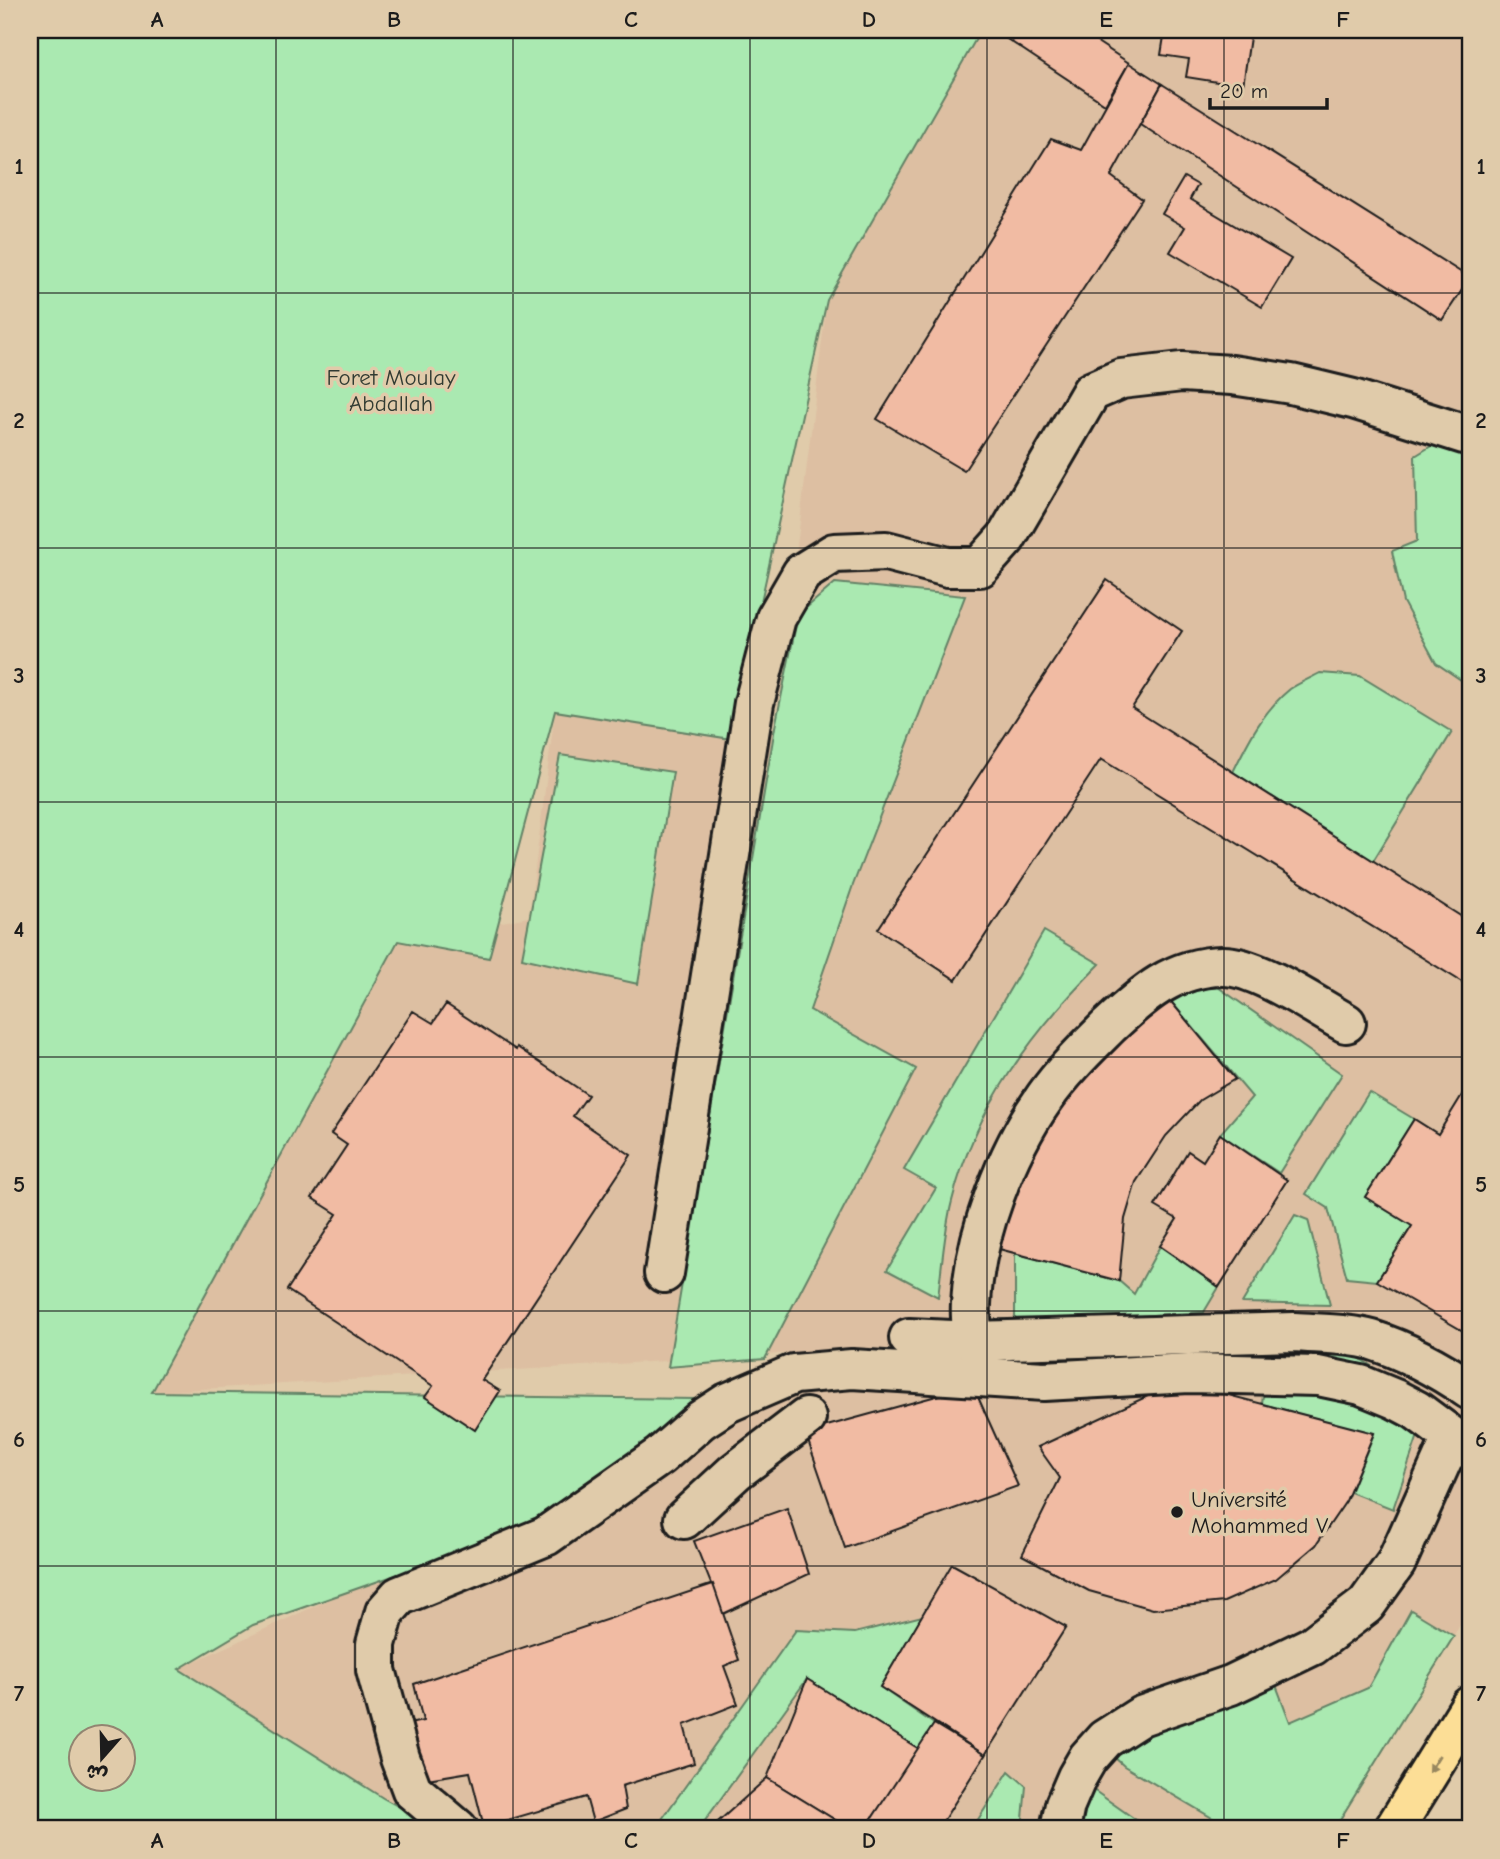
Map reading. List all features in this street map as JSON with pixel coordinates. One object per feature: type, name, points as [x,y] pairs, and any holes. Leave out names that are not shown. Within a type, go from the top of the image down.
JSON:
[{"type":"main road","points":[[1394,1829],[1470,1706]]},
{"type":"lane","points":[[664,1273],[754,703],[776,618],[802,573],[834,553],[886,551],[948,567],[980,567],[1006,538],[1091,392],[1121,380],[1182,372],[1232,375],[1291,384],[1353,399],[1470,436]]},
{"type":"lane","points":[[973,1341],[971,1305],[976,1262],[995,1196],[1015,1148],[1047,1095],[1089,1046],[1142,994],[1193,968],[1226,966],[1261,976],[1346,1023]]},
{"type":"lane","points":[[909,1338],[973,1341],[1294,1332],[1338,1335],[1371,1340],[1415,1358],[1470,1390]]},
{"type":"lane","points":[[458,1829],[412,1790],[400,1758],[376,1670],[376,1644],[386,1612],[399,1596],[546,1536],[660,1456],[701,1420],[727,1402],[794,1374],[852,1369],[1044,1381],[1189,1373],[1318,1376],[1361,1385],[1395,1399],[1416,1410],[1461,1444],[1396,1563],[1366,1605],[1312,1646],[1231,1685],[1141,1716],[1105,1740],[1088,1758],[1077,1777],[1065,1805],[1060,1829]]},
{"type":"lane","points":[[660,1456],[693,1510],[761,1451],[806,1418]]},
{"type":"shaded area","points":[[981,30],[1470,30],[1470,525],[1436,663],[1470,686],[1470,1609],[1334,1829],[432,1829],[178,1669],[649,1453],[812,1352],[152,1392],[399,941],[529,917],[555,711],[775,727],[827,300]]},
{"type":"green space","name":"Foret Moulay Abdallah","points":[[30,30],[981,30],[827,300],[731,739],[555,711],[489,958],[398,941],[152,1392],[694,1399],[649,1453],[516,1533],[253,1625],[179,1669],[383,1798],[439,1829],[30,1829]]},
{"type":"green space","points":[[1470,436],[1470,686],[1436,663],[1403,602],[1392,551],[1417,541],[1415,456],[1441,440]]},
{"type":"green space","points":[[835,583],[965,596],[853,885],[810,1010],[916,1069],[765,1359],[668,1367],[775,727],[798,615]]},
{"type":"green space","points":[[1320,673],[1360,676],[1452,732],[1373,861],[1233,772],[1272,707],[1290,689]]},
{"type":"green space","points":[[560,755],[673,772],[638,984],[522,958]]},
{"type":"green space","points":[[1044,931],[1100,964],[1030,1044],[991,1103],[975,1134],[949,1213],[938,1297],[887,1270],[936,1188],[904,1170]]},
{"type":"green space","points":[[1198,973],[1342,1074],[1279,1173],[1220,1134],[1252,1097],[1168,998]]},
{"type":"green space","points":[[1369,1092],[1414,1119],[1365,1197],[1412,1226],[1377,1281],[1347,1278],[1328,1208],[1306,1194]]},
{"type":"green space","points":[[1295,1215],[1308,1220],[1330,1305],[1242,1303]]},
{"type":"green space","points":[[1160,1246],[1219,1287],[1204,1312],[1015,1323],[1015,1253],[1119,1281],[1134,1294]]},
{"type":"green space","points":[[1348,1351],[1429,1403],[1393,1509],[1350,1492],[1374,1434],[1262,1404],[1267,1358]]},
{"type":"green space","points":[[1411,1610],[1454,1636],[1334,1829],[1231,1829],[1124,1766],[1114,1757],[1117,1729],[1265,1656],[1290,1722],[1368,1688]]},
{"type":"green space","points":[[922,1616],[880,1687],[934,1724],[919,1749],[807,1679],[699,1829],[655,1829],[796,1630],[855,1633]]},
{"type":"green space","points":[[1009,1771],[1026,1786],[1022,1829],[972,1829]]},
{"type":"green space","points":[[1082,1782],[1149,1829],[1070,1829]]},
{"type":"building","points":[[1001,30],[1079,30],[1129,63],[1105,104],[998,33]]},
{"type":"building","points":[[1165,30],[1251,30],[1243,86],[1186,77],[1189,59],[1161,55]]},
{"type":"building","points":[[1129,63],[1162,84],[1111,176],[1142,199],[964,471],[877,419],[1051,139],[1081,150]]},
{"type":"building","points":[[1162,84],[1470,278],[1442,320],[1140,124]]},
{"type":"building","points":[[1184,177],[1198,185],[1190,199],[1291,259],[1262,307],[1170,252],[1185,227],[1162,214]]},
{"type":"building","points":[[1107,580],[1182,631],[1132,708],[1470,922],[1470,987],[1101,759],[956,980],[878,929]]},
{"type":"building","points":[[1168,998],[1235,1079],[1200,1100],[1166,1136],[1136,1182],[1125,1219],[1119,1281],[988,1246],[1045,1111]]},
{"type":"building","points":[[446,1004],[516,1050],[517,1047],[588,1095],[573,1116],[631,1155],[482,1380],[500,1391],[475,1430],[425,1397],[433,1386],[287,1290],[337,1214],[312,1198],[347,1145],[331,1134],[413,1011],[433,1023]]},
{"type":"building","points":[[1470,1082],[1470,1335],[1377,1281],[1412,1226],[1365,1197],[1414,1119],[1438,1134]]},
{"type":"building","points":[[1220,1134],[1287,1180],[1219,1287],[1160,1246],[1177,1219],[1155,1206],[1188,1151],[1203,1161]]},
{"type":"building","points":[[1178,1382],[1374,1433],[1346,1501],[1316,1545],[1276,1579],[1224,1602],[1153,1609],[1089,1591],[1022,1555],[1060,1478],[1038,1447]]},
{"type":"building","points":[[973,1386],[1018,1486],[845,1548],[805,1432]]},
{"type":"building","points":[[787,1508],[809,1574],[723,1614],[694,1541]]},
{"type":"building","points":[[952,1564],[1066,1627],[985,1755],[880,1687]]},
{"type":"building","points":[[713,1584],[739,1660],[724,1666],[738,1704],[684,1725],[694,1763],[622,1786],[626,1809],[593,1822],[586,1797],[484,1827],[470,1772],[415,1781],[400,1726],[423,1721],[414,1684]]},
{"type":"building","points":[[807,1679],[919,1749],[865,1829],[850,1829],[767,1778]]},
{"type":"building","points":[[934,1724],[985,1755],[938,1829],[865,1829]]},
{"type":"building","points":[[767,1778],[850,1829],[710,1829]]},
{"type":"tram line","points":[[1460,1829],[1470,1813]]},
{"type":"place","name":"Université Mohammed V","points":[[1177,1512]]}]
